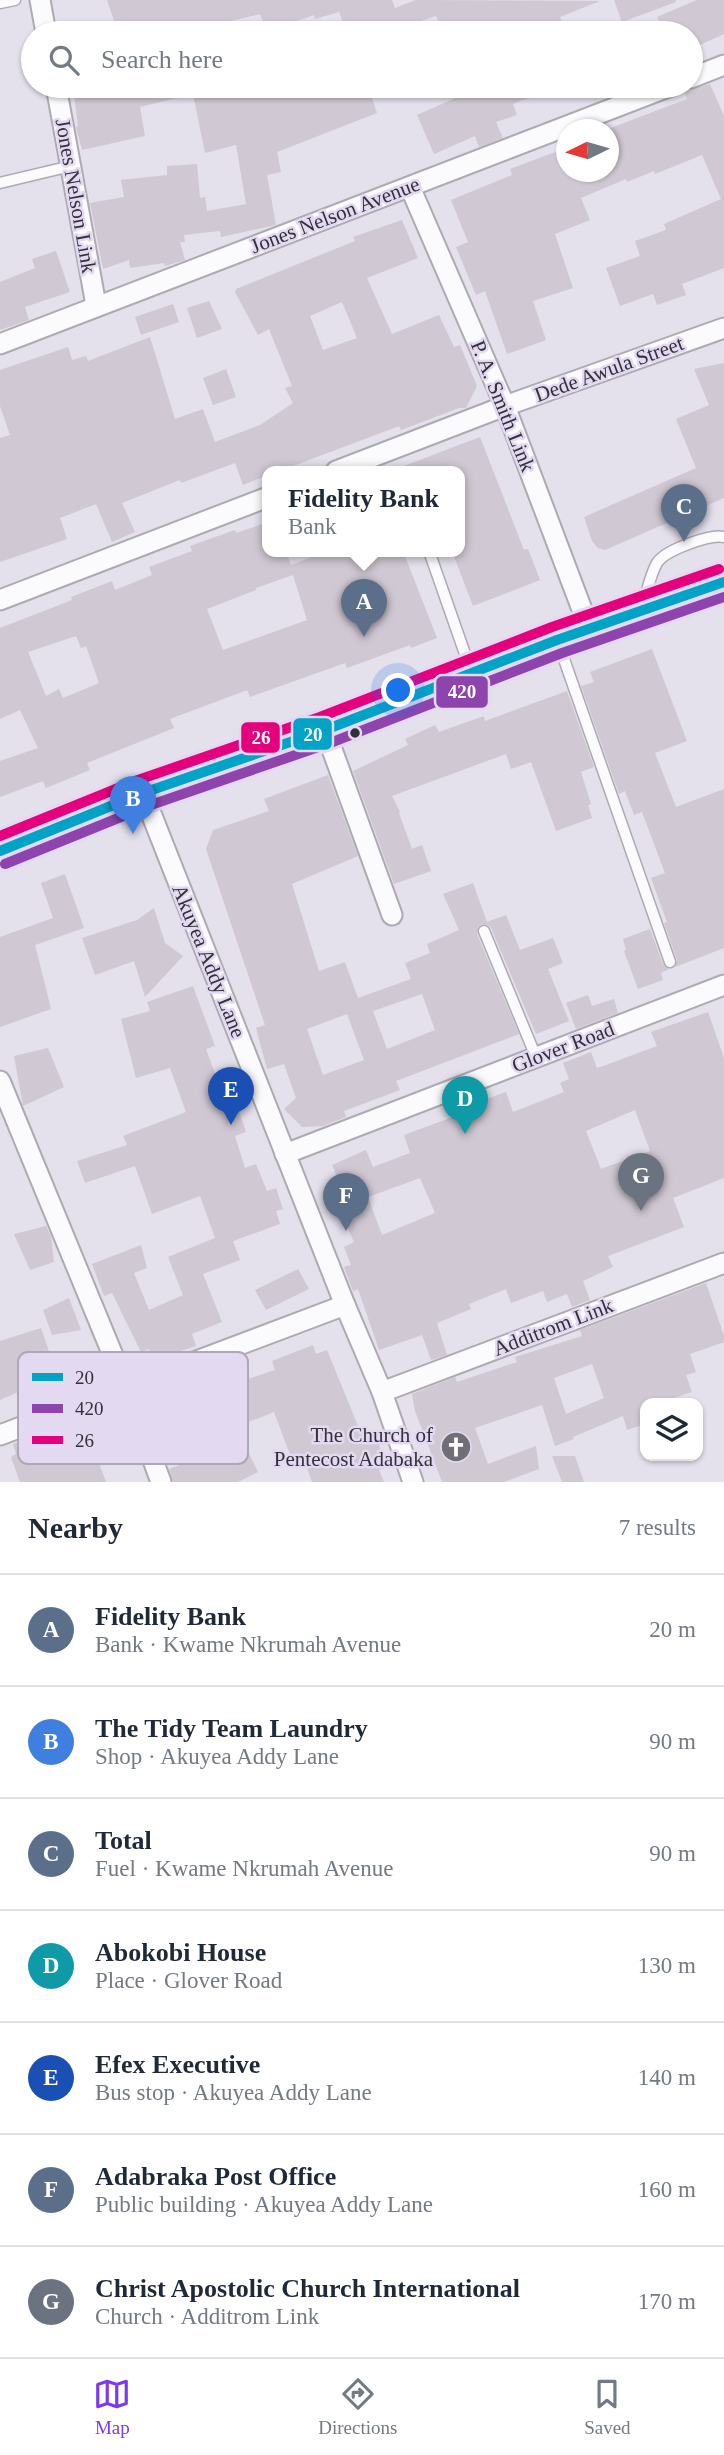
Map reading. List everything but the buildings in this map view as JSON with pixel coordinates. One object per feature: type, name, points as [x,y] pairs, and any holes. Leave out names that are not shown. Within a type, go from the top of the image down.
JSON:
[{"type":"main road","points":[[0,851],[143,793],[325,730],[589,628],[724,582]]},
{"type":"street","points":[[40,0],[44,21]]},
{"type":"street","points":[[703,73],[724,65]]},
{"type":"street","name":"Jones Nelson Link","points":[[58,98],[96,305]]},
{"type":"street","name":"Jones Nelson Avenue","points":[[0,344],[640,98]]},
{"type":"street","name":"P. A. Smith Link","points":[[410,187],[505,406],[589,628]]},
{"type":"street","name":"Dede Awula Street","points":[[349,466],[505,406],[724,328]]},
{"type":"street","points":[[0,600],[262,499]]},
{"type":"street","points":[[325,730],[392,915]]},
{"type":"street","name":"Akuyea Addy Lane","points":[[143,793],[345,1305],[382,1392],[413,1482]]},
{"type":"street","name":"Glover Road","points":[[285,1154],[724,985]]},
{"type":"street","points":[[0,1081],[112,1352]]},
{"type":"street","name":"Additrom Link","points":[[382,1392],[724,1263]]},
{"type":"street","points":[[219,1352],[345,1305]]},
{"type":"street","points":[[0,1435],[18,1428]]},
{"type":"street","points":[[154,1464],[161,1482]]},
{"type":"lane","points":[[0,3],[15,0]]},
{"type":"lane","points":[[0,183],[71,166]]},
{"type":"lane","points":[[641,610],[657,563],[668,552],[716,535],[724,537]]},
{"type":"lane","points":[[431,557],[471,672]]},
{"type":"lane","points":[[557,640],[670,962]]},
{"type":"lane","points":[[484,932],[536,1058]]},
{"type":"transit line","name":"26","points":[[0,836],[138,780],[320,717],[552,627],[719,569]]},
{"type":"transit line","name":"20","points":[[0,851],[143,793],[325,730],[557,640],[724,582]]},
{"type":"transit line","name":"420","points":[[5,864],[148,806],[330,743],[562,653],[724,597]]},
{"type":"place","name":"Total","points":[[684,542]]},
{"type":"place","name":"Fidelity Bank","points":[[364,637]]},
{"type":"place","name":"The Tidy Team Laundry","points":[[133,834]]},
{"type":"place","name":"Efex Executive","points":[[231,1125]]},
{"type":"place","name":"Abokobi House","points":[[465,1134]]},
{"type":"place","name":"Christ Apostolic Church International","points":[[641,1211]]},
{"type":"place","name":"Adabraka Post Office","points":[[346,1231]]},
{"type":"place","name":"The Church of Pentecost Adabaka","points":[[456,1447]]}]
